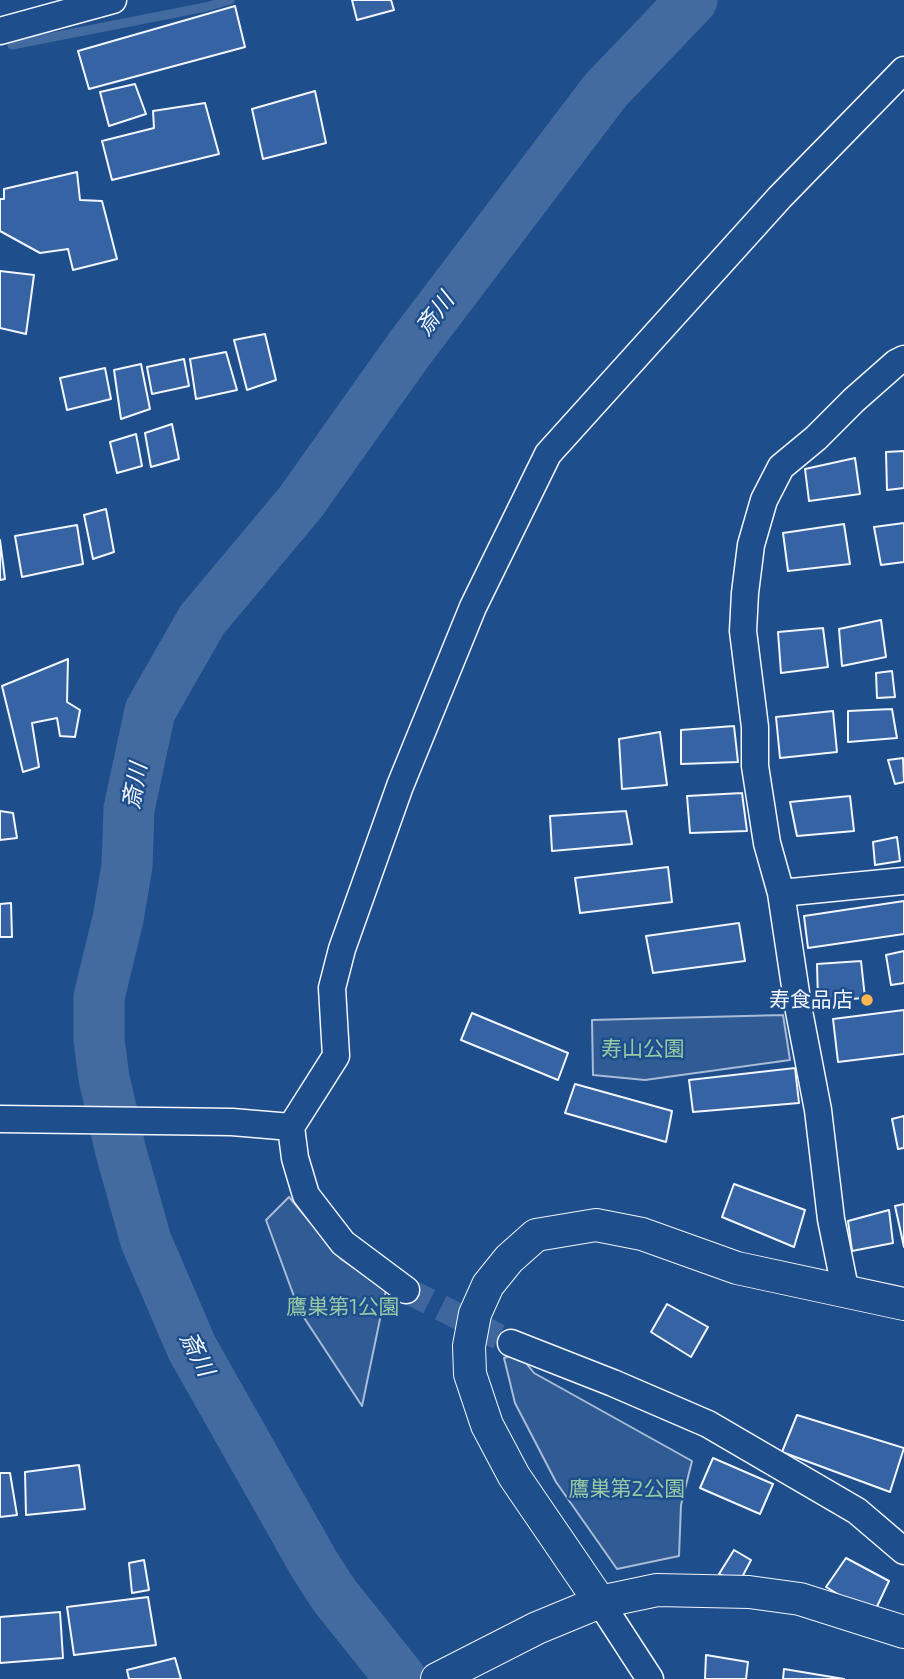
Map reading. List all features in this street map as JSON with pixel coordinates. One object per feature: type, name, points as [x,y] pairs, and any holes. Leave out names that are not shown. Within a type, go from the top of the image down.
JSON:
[{"type":"street","points":[[0,31],[113,0]]},
{"type":"street","points":[[406,1290],[343,1243],[306,1195],[295,1158],[291,1127],[336,1056],[332,988],[342,949],[400,786],[473,607],[548,454],[780,197],[904,70]]},
{"type":"street","points":[[846,1293],[831,1219],[818,1110],[798,1006],[781,893],[767,843],[755,766],[754,727],[743,631],[751,545],[764,500],[782,467],[854,400],[904,359]]},
{"type":"street","points":[[781,893],[904,881]]},
{"type":"street","points":[[0,1119],[232,1122],[291,1127]]},
{"type":"street","points":[[650,1679],[514,1476],[486,1424],[470,1374],[469,1346],[475,1314],[488,1285],[509,1259],[536,1235],[596,1225],[642,1234],[737,1268],[904,1304]]},
{"type":"street","points":[[511,1343],[614,1382],[708,1424],[857,1511],[904,1551]]},
{"type":"street","points":[[437,1679],[537,1628],[600,1602],[657,1590],[749,1592],[800,1599],[904,1632]]},
{"type":"shaded area","name":"寿山公園","points":[[783,1015],[790,1060],[645,1080],[593,1075],[592,1020]]},
{"type":"shaded area","name":"鷹巣第1公園","points":[[289,1197],[341,1259],[386,1290],[362,1406],[299,1310],[266,1220]]},
{"type":"shaded area","name":"鷹巣第2公園","points":[[518,1353],[534,1373],[692,1461],[681,1505],[679,1556],[617,1569],[556,1482],[515,1403],[504,1358]]},
{"type":"building","points":[[352,0],[391,0],[394,10],[357,20]]},
{"type":"building","points":[[235,6],[245,47],[89,89],[78,51]]},
{"type":"building","points":[[135,84],[146,114],[109,126],[100,92]]},
{"type":"building","points":[[315,91],[326,143],[263,159],[252,109]]},
{"type":"building","points":[[205,103],[219,154],[112,180],[102,141],[154,128],[153,111]]},
{"type":"building","points":[[77,172],[80,200],[102,201],[117,259],[73,270],[68,249],[40,253],[0,231],[0,199],[4,199],[4,189]]},
{"type":"building","points":[[0,271],[34,275],[26,334],[0,328]]},
{"type":"building","points":[[265,334],[276,380],[247,390],[234,340]]},
{"type":"building","points":[[226,352],[237,390],[196,399],[190,359]]},
{"type":"building","points":[[184,359],[189,386],[152,394],[147,367]]},
{"type":"building","points":[[141,364],[150,409],[121,419],[114,370]]},
{"type":"building","points":[[105,368],[111,399],[67,410],[60,378]]},
{"type":"building","points":[[172,424],[179,459],[151,467],[145,433]]},
{"type":"building","points":[[136,434],[142,466],[117,473],[110,442]]},
{"type":"building","points":[[904,451],[904,488],[887,490],[886,452]]},
{"type":"building","points":[[855,458],[860,494],[809,501],[805,469]]},
{"type":"building","points":[[106,509],[114,552],[93,559],[84,515]]},
{"type":"building","points":[[904,523],[904,562],[881,565],[874,527]]},
{"type":"building","points":[[844,524],[850,564],[788,571],[783,533]]},
{"type":"building","points":[[77,525],[83,564],[22,577],[15,536]]},
{"type":"building","points":[[0,540],[5,579],[0,580]]},
{"type":"building","points":[[881,620],[886,657],[842,666],[839,629]]},
{"type":"building","points":[[823,628],[828,667],[781,673],[778,632]]},
{"type":"building","points":[[68,659],[67,702],[80,710],[75,737],[60,736],[57,718],[32,723],[39,767],[23,772],[2,686]]},
{"type":"building","points":[[892,671],[895,697],[877,698],[876,673]]},
{"type":"building","points":[[892,709],[897,738],[848,742],[848,711]]},
{"type":"building","points":[[833,711],[837,752],[780,758],[776,717]]},
{"type":"building","points":[[734,726],[738,762],[681,764],[681,730]]},
{"type":"building","points":[[660,732],[667,785],[622,789],[619,739]]},
{"type":"building","points":[[903,758],[904,782],[895,784],[888,760]]},
{"type":"building","points":[[742,793],[747,831],[690,833],[687,796]]},
{"type":"building","points":[[850,796],[854,831],[797,836],[790,802]]},
{"type":"building","points":[[0,811],[13,813],[17,838],[0,840]]},
{"type":"building","points":[[626,811],[632,844],[552,851],[550,816]]},
{"type":"building","points":[[897,837],[900,861],[875,865],[873,842]]},
{"type":"building","points":[[668,867],[672,902],[580,913],[575,878]]},
{"type":"building","points":[[904,901],[904,934],[808,948],[804,916]]},
{"type":"building","points":[[11,903],[12,937],[0,937],[0,904]]},
{"type":"building","points":[[739,923],[745,961],[653,973],[646,936]]},
{"type":"building","points":[[904,951],[904,983],[891,985],[886,955]]},
{"type":"building","points":[[861,961],[865,998],[818,1001],[817,964]]},
{"type":"building","points":[[904,1010],[904,1054],[838,1062],[833,1019]]},
{"type":"building","points":[[472,1013],[568,1053],[558,1080],[461,1040]]},
{"type":"building","points":[[795,1068],[799,1103],[693,1112],[689,1080]]},
{"type":"building","points":[[575,1084],[672,1111],[666,1142],[565,1113]]},
{"type":"building","points":[[904,1116],[904,1148],[898,1149],[892,1119]]},
{"type":"building","points":[[734,1184],[805,1210],[794,1247],[722,1217]]},
{"type":"building","points":[[904,1204],[904,1247],[895,1206]]},
{"type":"building","points":[[889,1210],[893,1243],[852,1251],[848,1221]]},
{"type":"building","points":[[667,1304],[708,1327],[691,1357],[651,1332]]},
{"type":"building","points":[[797,1415],[904,1448],[890,1492],[782,1452]]},
{"type":"building","points":[[713,1458],[773,1484],[760,1514],[700,1488]]},
{"type":"building","points":[[79,1465],[85,1509],[26,1515],[25,1472]]},
{"type":"building","points":[[0,1473],[10,1473],[17,1515],[0,1517]]},
{"type":"building","points":[[734,1550],[751,1560],[739,1583],[719,1574]]},
{"type":"building","points":[[846,1558],[889,1581],[873,1615],[826,1587]]},
{"type":"building","points":[[144,1560],[149,1590],[132,1593],[129,1563]]},
{"type":"building","points":[[148,1597],[156,1645],[74,1655],[67,1607]]},
{"type":"building","points":[[60,1612],[63,1658],[0,1663],[0,1617]]},
{"type":"building","points":[[706,1655],[748,1662],[746,1679],[705,1679]]},
{"type":"building","points":[[175,1658],[181,1679],[129,1679],[127,1670]]},
{"type":"building","points":[[784,1669],[844,1679],[783,1679]]},
{"type":"waterway","points":[[12,45],[230,0]]},
{"type":"waterway","name":"斎川","points":[[401,1679],[334,1595],[314,1564],[192,1348],[146,1241],[121,1152],[104,1078],[99,1040],[99,997],[118,919],[127,866],[129,809],[150,711],[202,620],[300,503],[410,348],[605,91],[692,0]]},
{"type":"tunnel","points":[[406,1290],[511,1343]]},
{"type":"place","name":"寿食品店","points":[[867,1000]]}]
